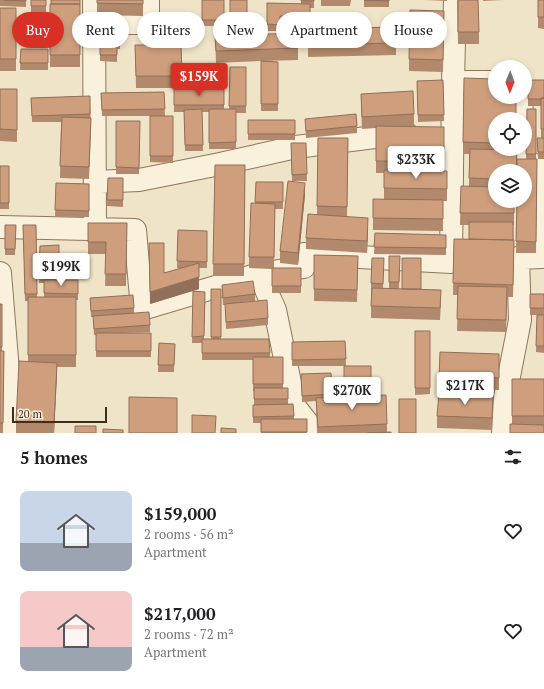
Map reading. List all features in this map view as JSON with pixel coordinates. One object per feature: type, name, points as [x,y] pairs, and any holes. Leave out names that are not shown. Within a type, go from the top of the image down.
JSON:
[{"type":"street","points":[[94,0],[94,12]]},
{"type":"street","points":[[129,23],[148,23],[148,0]]},
{"type":"street","points":[[0,227],[135,230],[142,309],[259,274],[304,267],[304,254],[451,262],[455,0]]},
{"type":"street","points":[[94,48],[95,229]]},
{"type":"street","points":[[453,82],[488,82]]},
{"type":"street","points":[[95,182],[139,180],[296,147],[453,126]]},
{"type":"street","points":[[503,433],[505,397],[520,320],[518,258],[542,257],[541,166],[520,163],[520,156]]},
{"type":"street","points":[[0,273],[13,433]]},
{"type":"street","points":[[259,274],[275,310],[295,407],[310,426],[311,433]]},
{"type":"building","points":[[4,0],[26,0],[26,1]]},
{"type":"building","points":[[31,0],[46,0],[46,6],[31,6]]},
{"type":"building","points":[[51,0],[80,0],[80,4],[51,4]]},
{"type":"building","points":[[97,0],[143,0],[143,4],[97,3]]},
{"type":"building","points":[[202,0],[224,0],[224,12],[213,12],[213,20],[205,20],[205,12],[202,12]]},
{"type":"building","points":[[230,0],[247,0],[247,12],[230,12]]},
{"type":"building","points":[[314,0],[314,1],[301,1]]},
{"type":"building","points":[[364,0],[389,0],[389,1]]},
{"type":"building","points":[[458,0],[478,0],[479,32],[458,32]]},
{"type":"building","points":[[538,0],[544,0],[544,17],[538,17]]},
{"type":"building","points":[[267,3],[310,4],[310,12],[276,12],[276,25],[268,24]]},
{"type":"building","points":[[50,4],[80,4],[80,12],[72,12],[72,48],[80,48],[80,55],[50,55],[50,48],[64,48],[64,12],[50,12]]},
{"type":"building","points":[[0,8],[16,8],[16,12],[12,12],[12,48],[16,48],[16,59],[0,59]]},
{"type":"building","points":[[410,10],[444,11],[444,12],[410,12]]},
{"type":"building","points":[[380,27],[380,43],[372,44],[372,28]]},
{"type":"building","points":[[268,34],[276,34],[276,48],[298,48],[216,51],[216,48],[268,48]]},
{"type":"building","points":[[135,45],[137,45],[137,48],[181,48],[182,76],[136,76]]},
{"type":"building","points":[[100,48],[117,48],[117,55],[100,55]]},
{"type":"building","points":[[409,48],[443,48],[443,60],[409,59]]},
{"type":"building","points":[[21,49],[48,49],[48,63],[20,63]]},
{"type":"building","points":[[261,61],[278,62],[278,104],[261,104]]},
{"type":"building","points":[[230,67],[246,67],[246,106],[229,106]]},
{"type":"building","points":[[464,78],[488,79],[488,104],[516,104],[516,112],[488,112],[488,143],[463,142]]},
{"type":"building","points":[[443,80],[444,115],[418,115],[417,81]]},
{"type":"building","points":[[532,80],[544,80],[544,98],[532,99]]},
{"type":"building","points":[[0,89],[17,89],[17,130],[0,129]]},
{"type":"building","points":[[174,89],[224,89],[224,105],[174,105]]},
{"type":"building","points":[[413,91],[414,114],[362,117],[361,94]]},
{"type":"building","points":[[164,92],[165,109],[102,110],[101,93]]},
{"type":"building","points":[[90,96],[90,114],[32,116],[31,98]]},
{"type":"building","points":[[541,98],[544,98],[544,129],[541,129]]},
{"type":"building","points":[[202,109],[203,145],[185,145],[184,110]]},
{"type":"building","points":[[209,109],[236,109],[236,142],[209,143]]},
{"type":"building","points":[[527,109],[536,109],[536,154],[532,154],[532,112],[527,112]]},
{"type":"building","points":[[356,114],[357,126],[306,131],[305,119]]},
{"type":"building","points":[[150,116],[173,116],[173,156],[150,156]]},
{"type":"building","points":[[62,117],[91,118],[89,167],[60,166]]},
{"type":"building","points":[[248,120],[295,120],[295,134],[248,134]]},
{"type":"building","points":[[116,121],[140,121],[139,168],[116,167]]},
{"type":"building","points":[[376,126],[444,127],[444,161],[376,161]]},
{"type":"building","points":[[318,138],[348,138],[347,207],[317,206]]},
{"type":"building","points":[[537,138],[544,138],[544,152],[538,152]]},
{"type":"building","points":[[291,143],[306,143],[307,174],[292,175]]},
{"type":"building","points":[[470,149],[488,149],[488,156],[517,156],[516,164],[488,164],[488,179],[469,178]]},
{"type":"building","points":[[517,159],[537,159],[536,242],[516,241],[517,208],[532,208],[532,164],[517,164]]},
{"type":"building","points":[[215,165],[245,165],[244,264],[213,264]]},
{"type":"building","points":[[0,166],[9,166],[9,203],[0,203]]},
{"type":"building","points":[[384,170],[447,171],[447,189],[384,188]]},
{"type":"building","points":[[108,178],[123,178],[123,200],[107,200]]},
{"type":"building","points":[[288,181],[305,183],[298,253],[280,251]]},
{"type":"building","points":[[256,182],[283,182],[283,202],[255,202]]},
{"type":"building","points":[[56,183],[89,184],[89,211],[55,210]]},
{"type":"building","points":[[461,186],[488,187],[488,208],[514,208],[514,213],[460,213]]},
{"type":"building","points":[[373,199],[443,200],[443,219],[373,218]]},
{"type":"building","points":[[251,203],[275,204],[274,257],[249,257]]},
{"type":"building","points":[[308,214],[368,218],[367,241],[306,238]]},
{"type":"building","points":[[469,222],[513,222],[513,240],[469,239]]},
{"type":"building","points":[[88,223],[127,223],[126,274],[105,274],[106,242],[88,242]]},
{"type":"building","points":[[5,225],[16,225],[15,249],[5,249]]},
{"type":"building","points":[[23,225],[36,225],[37,294],[25,294]]},
{"type":"building","points":[[178,230],[207,231],[207,262],[177,261]]},
{"type":"building","points":[[375,233],[446,235],[446,248],[374,247]]},
{"type":"building","points":[[454,239],[514,240],[513,285],[453,283]]},
{"type":"building","points":[[149,243],[164,243],[164,273],[199,263],[199,277],[150,292]]},
{"type":"building","points":[[59,245],[59,276],[39,276],[40,246]]},
{"type":"building","points":[[314,255],[358,256],[357,290],[314,289]]},
{"type":"building","points":[[389,256],[400,256],[399,282],[389,282]]},
{"type":"building","points":[[372,258],[384,258],[383,284],[371,283]]},
{"type":"building","points":[[402,258],[421,258],[421,289],[402,289]]},
{"type":"building","points":[[272,268],[301,268],[301,286],[272,286]]},
{"type":"building","points":[[44,280],[78,280],[78,294],[44,293]]},
{"type":"building","points":[[253,281],[255,294],[223,298],[222,285]]},
{"type":"building","points":[[458,286],[507,287],[506,320],[457,319]]},
{"type":"building","points":[[372,288],[441,290],[440,308],[371,306]]},
{"type":"building","points":[[211,289],[221,289],[221,337],[211,337]]},
{"type":"building","points":[[193,291],[205,292],[204,336],[192,337]]},
{"type":"building","points":[[530,294],[544,294],[544,308],[530,308]]},
{"type":"building","points":[[133,295],[134,308],[91,311],[90,298]]},
{"type":"building","points":[[28,297],[76,297],[76,355],[28,355]]},
{"type":"building","points":[[267,300],[268,318],[226,322],[225,304]]},
{"type":"building","points":[[0,304],[2,304],[2,347],[0,347]]},
{"type":"building","points":[[149,312],[150,325],[94,329],[93,316]]},
{"type":"building","points":[[537,315],[544,315],[544,346],[536,346]]},
{"type":"building","points":[[415,331],[430,331],[430,388],[415,388]]},
{"type":"building","points":[[96,333],[151,333],[151,351],[96,351]]},
{"type":"building","points":[[202,339],[269,339],[270,353],[202,353]]},
{"type":"building","points":[[345,341],[346,359],[292,360],[292,342]]},
{"type":"building","points":[[159,343],[175,344],[174,365],[158,365]]},
{"type":"building","points":[[0,351],[4,351],[3,423],[0,423]]},
{"type":"building","points":[[440,352],[499,354],[499,378],[439,377]]},
{"type":"building","points":[[253,357],[283,357],[283,384],[253,384]]},
{"type":"building","points":[[19,361],[57,363],[54,423],[16,422]]},
{"type":"building","points":[[344,366],[371,366],[371,390],[344,390]]},
{"type":"building","points":[[331,373],[332,394],[302,396],[301,374]]},
{"type":"building","points":[[512,379],[544,379],[544,416],[512,416]]},
{"type":"building","points":[[254,388],[288,388],[288,399],[254,399]]},
{"type":"building","points":[[439,393],[493,396],[492,418],[437,416]]},
{"type":"building","points":[[386,395],[387,424],[318,427],[316,398]]},
{"type":"building","points":[[129,397],[177,398],[177,433],[129,433]]},
{"type":"building","points":[[399,399],[416,399],[416,433],[399,433]]},
{"type":"building","points":[[293,404],[294,416],[253,417],[253,405]]},
{"type":"building","points":[[192,415],[216,416],[215,433],[192,433]]},
{"type":"building","points":[[261,419],[307,419],[307,432],[261,432]]},
{"type":"building","points":[[510,424],[544,425],[544,433],[510,433]]},
{"type":"building","points":[[75,426],[96,426],[96,433],[75,433]]},
{"type":"building","points":[[221,428],[236,429],[236,433],[221,433]]},
{"type":"building","points":[[103,429],[123,430],[123,433],[103,433]]},
{"type":"building","points":[[391,432],[391,433],[367,433]]}]
